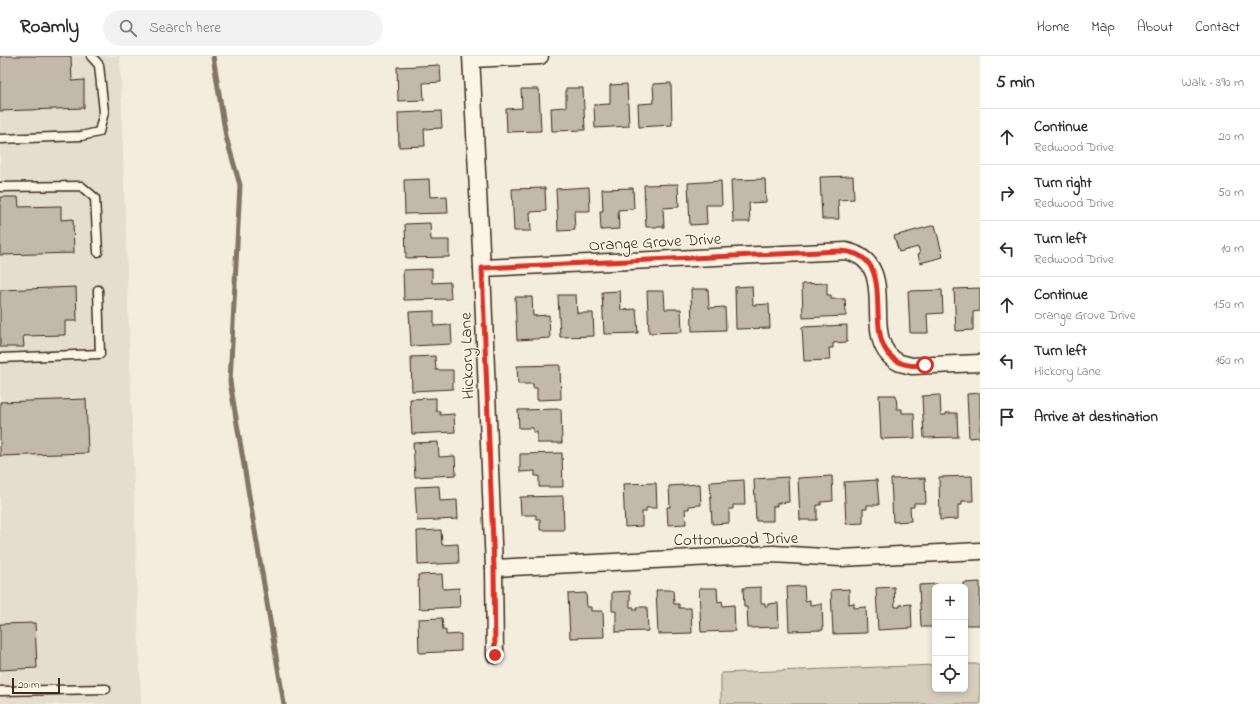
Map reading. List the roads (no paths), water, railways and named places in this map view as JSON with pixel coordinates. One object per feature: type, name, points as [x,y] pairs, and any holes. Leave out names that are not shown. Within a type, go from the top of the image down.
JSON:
[{"type":"street","points":[[472,57],[540,56]]},
{"type":"street","name":"Hickory Lane","points":[[472,57],[494,568],[495,655]]},
{"type":"street","name":"Orange Grove Drive","points":[[482,268],[840,251],[852,253],[862,258],[871,267],[875,277],[877,286],[880,341],[887,352],[894,359],[912,366],[980,363]]},
{"type":"street","name":"Cottonwood Drive","points":[[494,568],[773,554],[841,558],[980,551]]},
{"type":"lane","points":[[0,139],[81,136],[99,132],[104,112],[99,65],[91,56]]},
{"type":"lane","points":[[0,187],[81,186],[95,198],[98,252]]},
{"type":"lane","points":[[0,358],[100,354],[98,290]]},
{"type":"lane","points":[[0,691],[106,689]]},
{"type":"waterway","points":[[213,56],[226,137],[240,185],[230,382],[284,704]]}]
